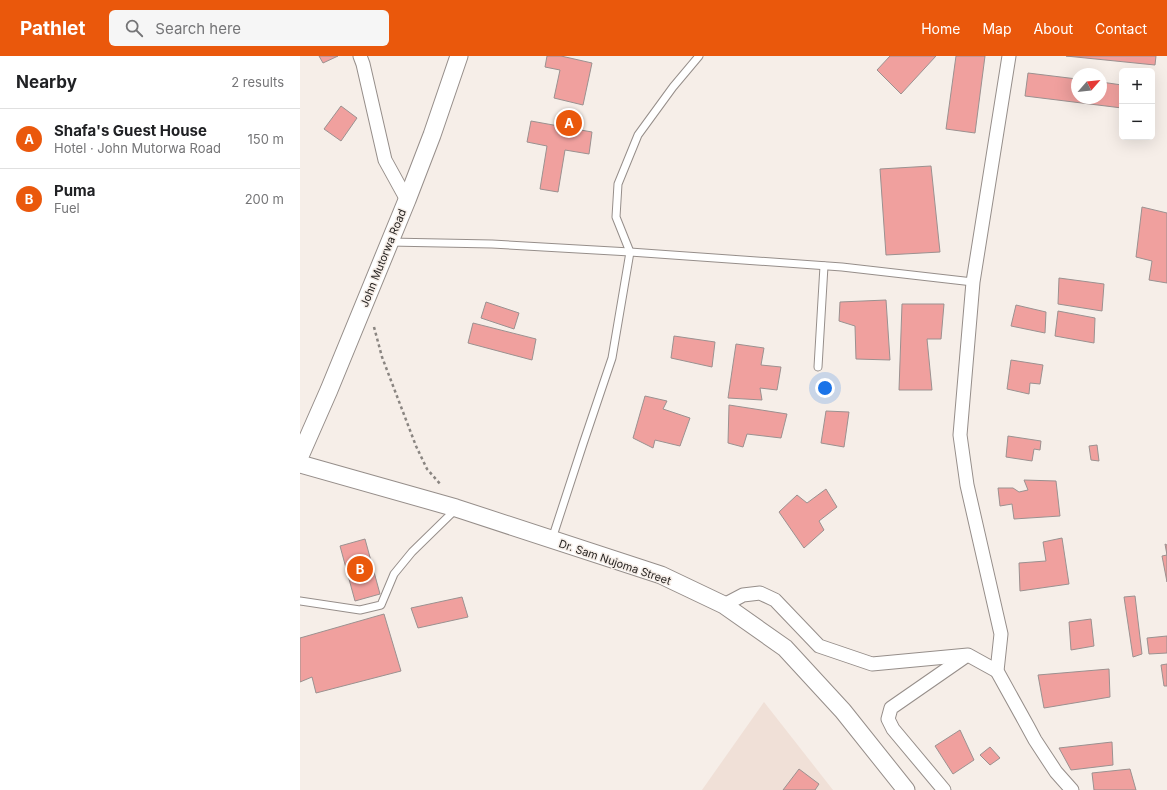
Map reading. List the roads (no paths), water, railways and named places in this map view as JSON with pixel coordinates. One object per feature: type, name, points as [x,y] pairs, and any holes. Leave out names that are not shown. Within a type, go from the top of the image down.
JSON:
[{"type":"street","points":[[360,56],[385,160],[407,200]]},
{"type":"street","name":"John Mutorwa Road","points":[[300,456],[329,390],[407,200],[432,135],[459,56]]},
{"type":"street","points":[[997,671],[1001,634],[967,486],[960,435],[973,282],[1009,56]]},
{"type":"street","name":"Dr. Sam Nujoma Street","points":[[300,464],[456,508],[661,575],[724,605],[785,648],[844,711],[906,790]]},
{"type":"street","points":[[724,605],[743,595],[760,593],[775,600],[819,646],[872,664],[968,655],[997,671],[1035,740],[1056,772],[1072,790]]},
{"type":"street","points":[[944,790],[893,729],[888,719],[891,708],[968,655]]},
{"type":"lane","points":[[552,540],[612,358],[630,252],[616,216],[618,184],[638,135],[699,56]]},
{"type":"lane","points":[[390,242],[492,244],[630,252],[824,266],[973,282]]},
{"type":"lane","points":[[818,367],[824,266]]},
{"type":"lane","points":[[300,601],[360,610],[381,605],[394,574],[412,552],[456,508]]},
{"type":"place","name":"Shafa's Guest House","points":[[569,123]]},
{"type":"place","name":"Puma","points":[[360,569]]}]
